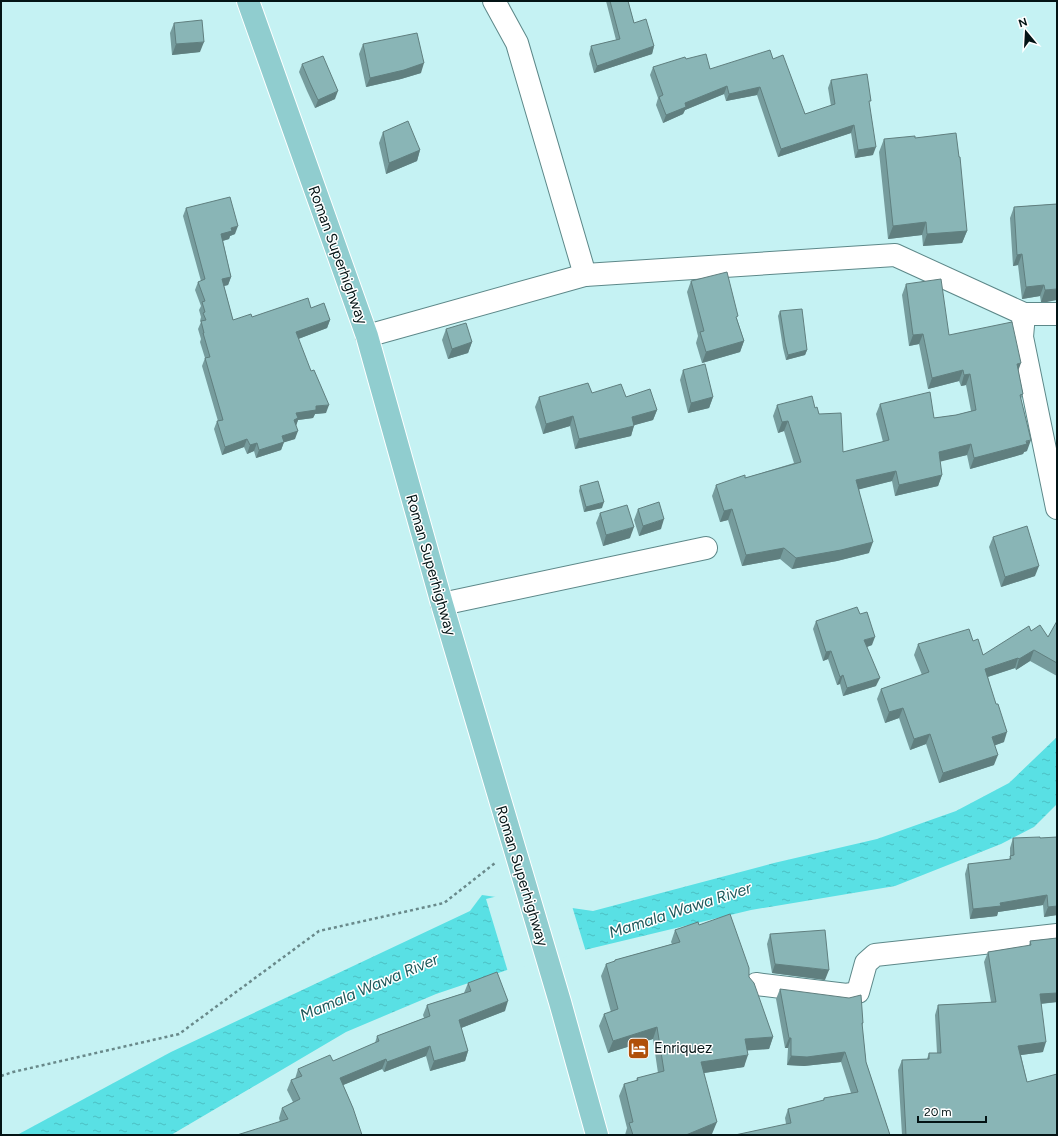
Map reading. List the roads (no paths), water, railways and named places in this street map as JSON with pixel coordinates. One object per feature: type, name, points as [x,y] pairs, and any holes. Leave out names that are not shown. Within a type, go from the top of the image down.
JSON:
[{"type":"main road","name":"Roman Superhighway","points":[[248,1],[367,336],[442,604],[513,849],[560,1002],[597,1135]]},
{"type":"street","points":[[494,1],[517,43],[585,275]]},
{"type":"street","points":[[367,336],[585,275],[895,255],[1024,314],[1057,314]]},
{"type":"street","points":[[1024,314],[1022,337],[1057,508]]},
{"type":"street","points":[[442,604],[706,548]]},
{"type":"street","points":[[756,984],[847,995],[858,992],[866,963],[875,956],[1057,935]]},
{"type":"water","name":"Mamala Wawa River","points":[[1057,737],[1057,804],[1034,827],[1001,844],[895,886],[751,910],[522,965],[436,994],[346,1032],[171,1135],[17,1135],[171,1052],[470,911],[482,895],[593,911],[774,863],[877,839],[956,811],[1009,783]]},
{"type":"place","name":"Enriquez","points":[[639,1048]]}]
